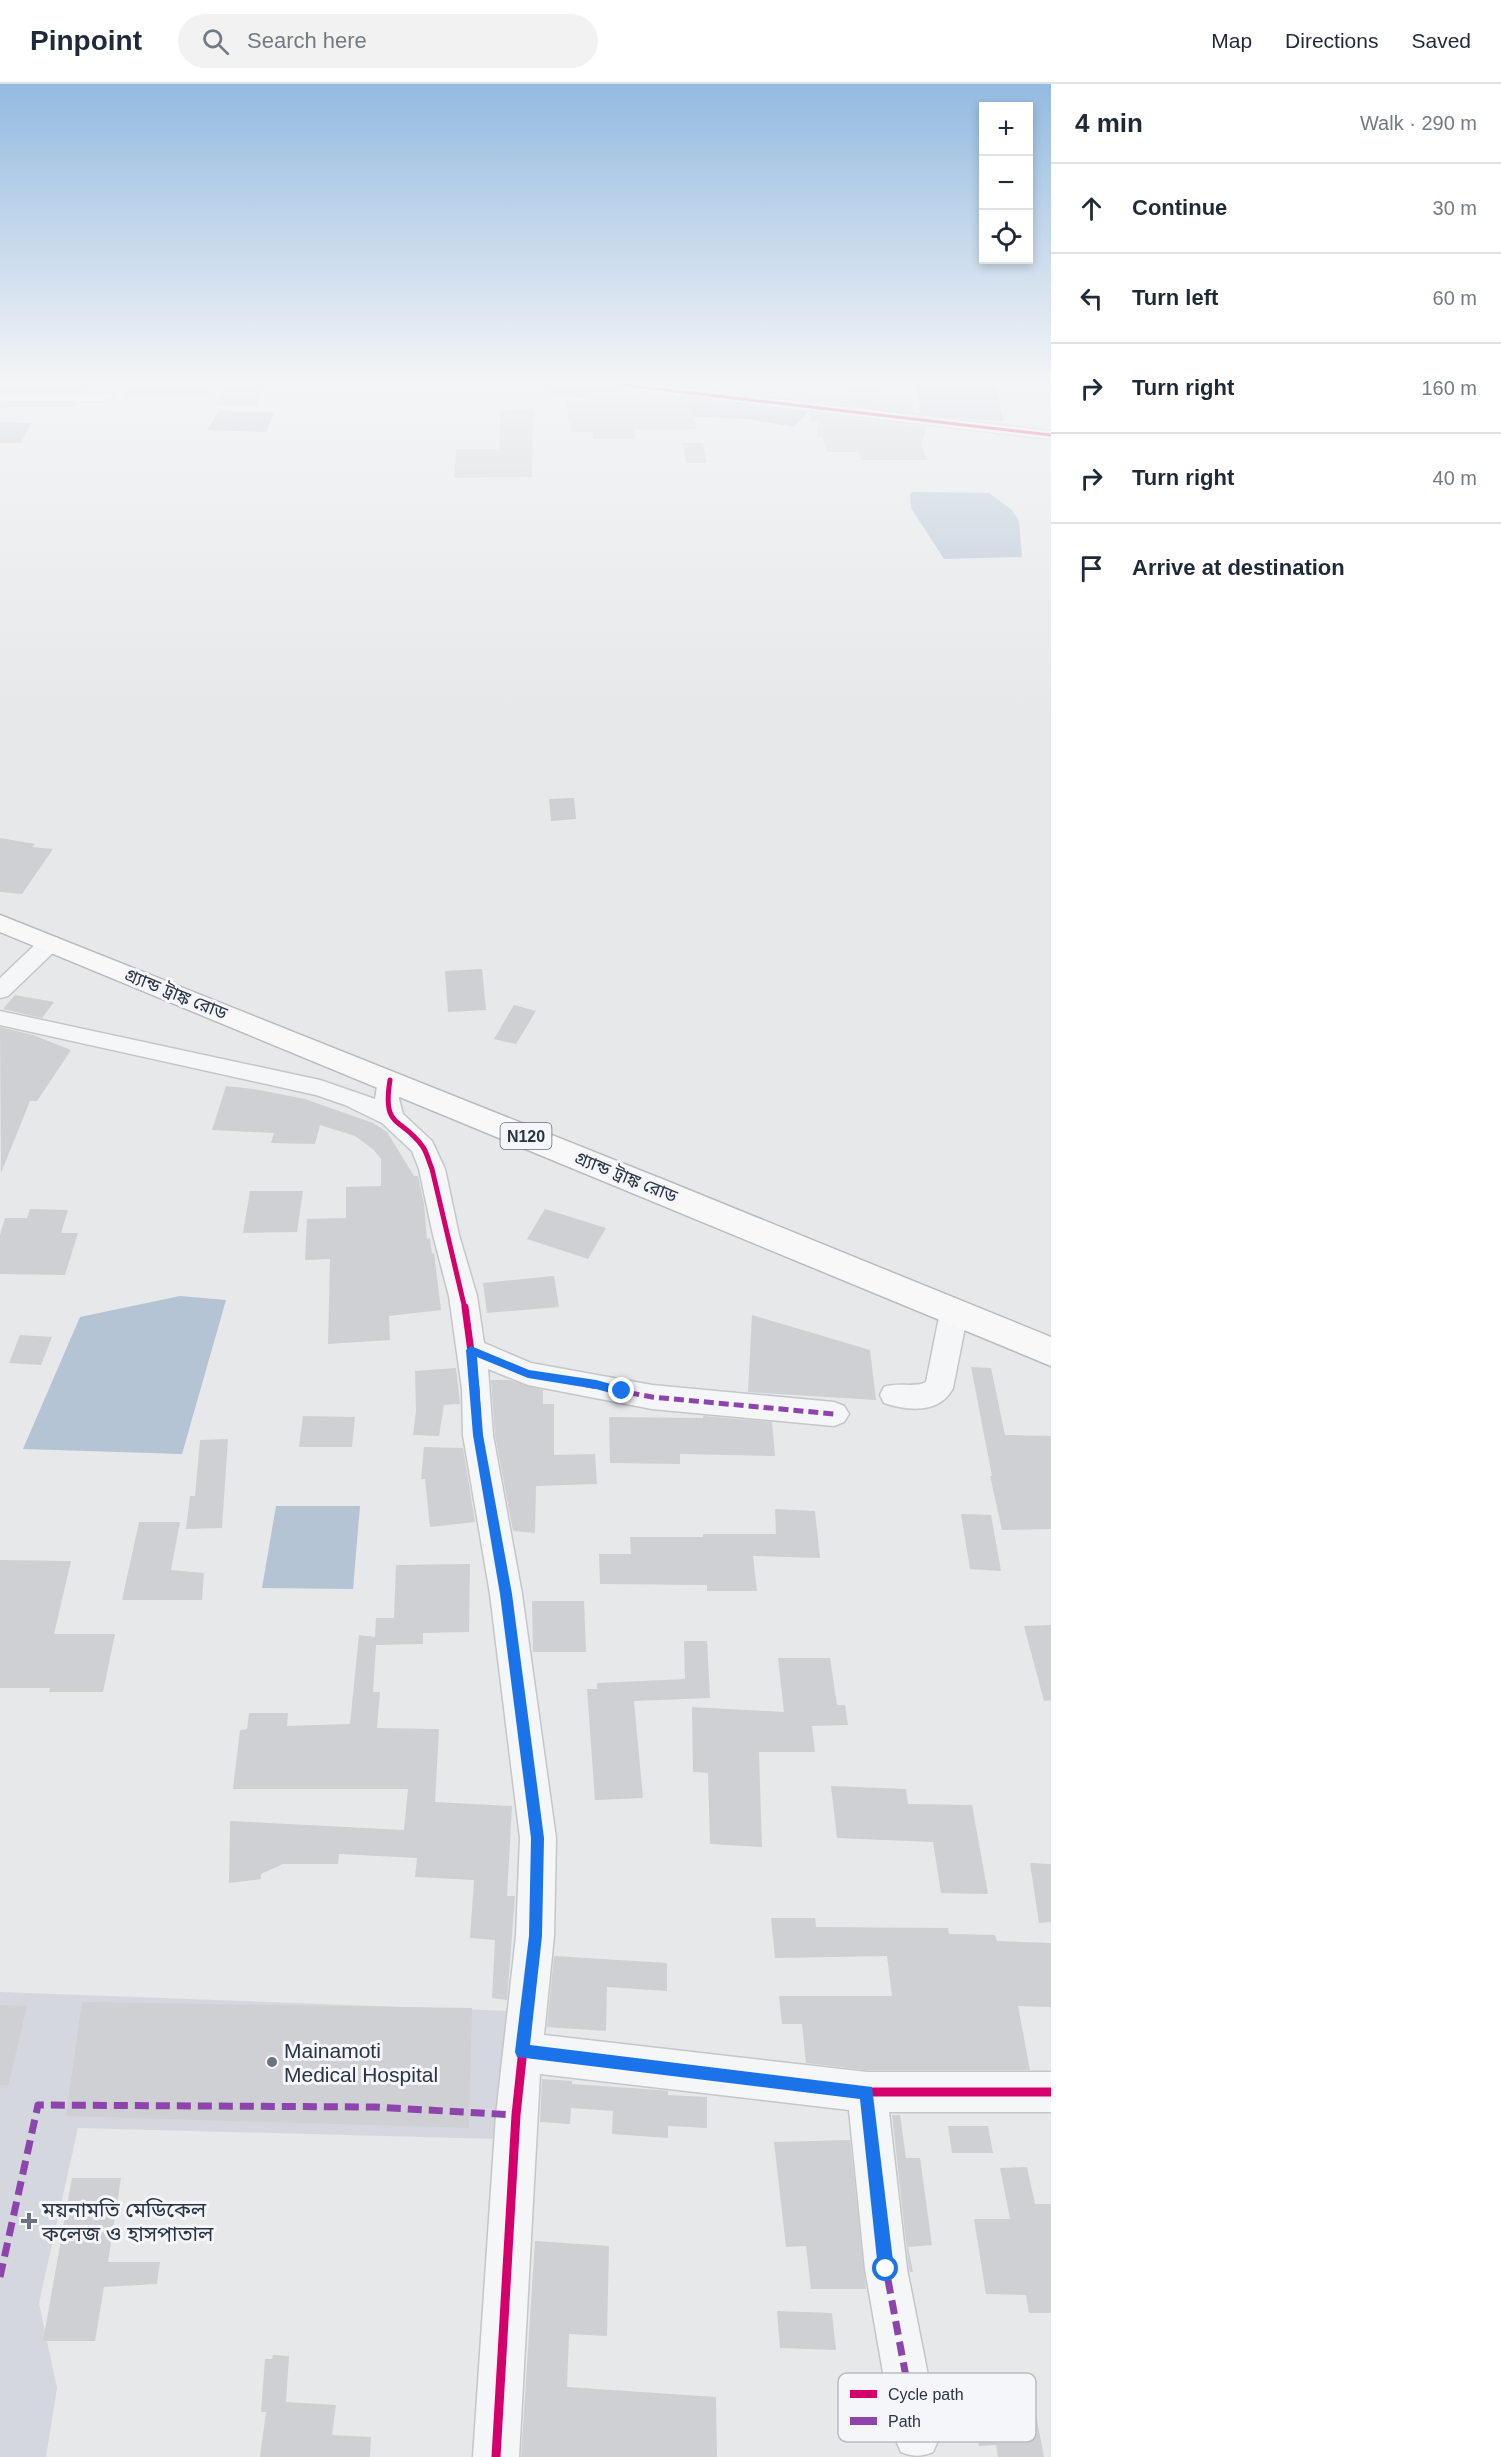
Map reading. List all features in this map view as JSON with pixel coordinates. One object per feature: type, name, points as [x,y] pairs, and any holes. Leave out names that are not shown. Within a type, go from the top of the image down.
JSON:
[{"type":"highway","name":"গ্র্যান্ড ট্রাঙ্ক রোড","points":[[0,923],[390,1080],[1051,1352]]},
{"type":"street","points":[[0,991],[50,943]]},
{"type":"street","points":[[0,1018],[320,1088],[354,1099],[391,1117],[423,1147],[432,1169],[446,1235],[463,1296],[471,1350],[478,1435],[506,1594],[538,1838],[535,1936],[516,2115],[496,2457]]},
{"type":"street","points":[[390,1080],[387,1098],[391,1117]]},
{"type":"street","points":[[894,1395],[927,1397],[939,1388],[954,1312]]},
{"type":"street","points":[[471,1350],[528,1374],[652,1397],[834,1414]]},
{"type":"street","points":[[522,2052],[867,2092],[1051,2092]]},
{"type":"street","points":[[867,2092],[886,2269],[905,2373]]},
{"type":"shaded area","name":"ময়নামতি মেডিকেল কলেজ ও হাসপাতাল","points":[[0,1992],[511,2011],[498,2139],[78,2128],[39,2303],[57,2388],[46,2457],[0,2457]]},
{"type":"water","points":[[910,496],[993,496],[1012,510],[1019,521],[1022,557],[944,559],[911,508]]},
{"type":"water","points":[[180,1296],[226,1300],[182,1454],[23,1449],[80,1317]]},
{"type":"water","points":[[276,1506],[360,1506],[353,1589],[262,1588]]},
{"type":"building","points":[[574,798],[576,819],[551,821],[549,799]]},
{"type":"building","points":[[0,838],[35,844],[32,847],[53,849],[22,894],[0,892]]},
{"type":"building","points":[[482,969],[486,1010],[448,1012],[445,971]]},
{"type":"building","points":[[15,995],[54,1002],[42,1018],[3,1009]]},
{"type":"building","points":[[514,1005],[536,1011],[516,1044],[494,1039]]},
{"type":"building","points":[[0,1027],[33,1035],[71,1050],[37,1101],[30,1101],[1,1173]]},
{"type":"building","points":[[226,1086],[305,1099],[373,1123],[387,1132],[414,1176],[418,1176],[424,1204],[427,1239],[430,1238],[432,1254],[434,1253],[441,1310],[389,1316],[390,1340],[328,1344],[330,1259],[305,1260],[307,1219],[346,1218],[346,1187],[381,1186],[381,1159],[374,1150],[355,1136],[320,1125],[315,1144],[271,1143],[274,1133],[212,1130]]},
{"type":"building","points":[[250,1191],[303,1191],[297,1232],[243,1233]]},
{"type":"building","points":[[30,1209],[68,1210],[61,1233],[78,1233],[65,1275],[0,1274],[0,1235],[5,1218],[27,1218]]},
{"type":"building","points":[[545,1209],[606,1228],[588,1259],[527,1239]]},
{"type":"building","points":[[554,1276],[559,1307],[487,1313],[483,1283]]},
{"type":"building","points":[[752,1315],[870,1350],[876,1400],[748,1392]]},
{"type":"building","points":[[20,1335],[52,1337],[41,1365],[9,1363]]},
{"type":"building","points":[[971,1367],[991,1368],[1005,1435],[1051,1436],[1051,1529],[1002,1530]]},
{"type":"building","points":[[456,1368],[460,1404],[444,1405],[439,1436],[413,1435],[416,1411],[415,1371]]},
{"type":"building","points":[[491,1380],[510,1380],[543,1390],[543,1404],[554,1404],[554,1455],[595,1454],[597,1484],[536,1486],[535,1533],[513,1531],[495,1435]]},
{"type":"building","points":[[303,1416],[355,1417],[352,1447],[299,1447]]},
{"type":"building","points":[[703,1416],[772,1422],[775,1456],[680,1454],[680,1464],[610,1463],[609,1417],[703,1418]]},
{"type":"building","points":[[228,1439],[222,1528],[186,1529],[190,1496],[195,1496],[200,1440]]},
{"type":"building","points":[[424,1447],[463,1448],[475,1522],[430,1527],[425,1479],[421,1479]]},
{"type":"building","points":[[775,1509],[815,1511],[820,1558],[753,1556],[757,1591],[707,1591],[707,1585],[600,1584],[599,1554],[631,1554],[630,1537],[776,1534]]},
{"type":"building","points":[[961,1514],[991,1515],[1001,1571],[970,1569]]},
{"type":"building","points":[[139,1522],[180,1522],[171,1570],[204,1573],[202,1600],[122,1600]]},
{"type":"building","points":[[0,1560],[71,1561],[54,1634],[115,1634],[103,1692],[49,1692],[50,1688],[0,1688]]},
{"type":"building","points":[[470,1564],[469,1632],[423,1633],[423,1644],[376,1645],[373,1692],[380,1692],[377,1728],[439,1729],[435,1802],[512,1806],[507,1896],[515,1896],[507,2000],[492,1998],[495,1940],[470,1938],[474,1880],[415,1877],[417,1858],[339,1854],[338,1864],[283,1864],[261,1874],[261,1879],[229,1883],[230,1821],[404,1830],[408,1789],[233,1789],[240,1730],[247,1729],[249,1713],[288,1713],[287,1726],[350,1724],[359,1635],[375,1637],[376,1618],[394,1618],[396,1565]]},
{"type":"building","points":[[532,1601],[584,1601],[586,1652],[533,1652]]},
{"type":"building","points":[[1051,1625],[1051,1700],[1044,1701],[1024,1626]]},
{"type":"building","points":[[684,1641],[707,1641],[710,1698],[634,1701],[643,1798],[595,1800],[587,1689],[597,1689],[597,1683],[685,1679]]},
{"type":"building","points":[[778,1658],[830,1658],[837,1705],[845,1705],[848,1725],[812,1726],[815,1752],[759,1752],[762,1847],[710,1844],[708,1773],[693,1772],[692,1707],[784,1712]]},
{"type":"building","points":[[831,1786],[906,1789],[908,1804],[972,1805],[988,1894],[941,1893],[933,1842],[837,1838]]},
{"type":"building","points":[[1030,1863],[1051,1864],[1051,1922],[1039,1923]]},
{"type":"building","points":[[771,1918],[815,1918],[816,1927],[948,1928],[949,1934],[995,1935],[997,1941],[1051,1943],[1051,2007],[1018,2006],[1030,2070],[865,2070],[806,2063],[802,2024],[782,2024],[779,1996],[892,1996],[887,1956],[775,1958]]},
{"type":"building","points":[[554,1956],[667,1963],[667,1991],[607,1987],[606,2031],[547,2027]]},
{"type":"building","name":"Mainamoti Medical Hospital","points":[[82,2002],[472,2008],[469,2128],[66,2116]]},
{"type":"building","points":[[0,2005],[27,2006],[8,2086],[0,2085]]},
{"type":"building","points":[[542,2079],[572,2081],[572,2084],[668,2091],[668,2095],[707,2097],[707,2128],[668,2126],[668,2138],[612,2134],[613,2111],[571,2108],[570,2124],[540,2122]]},
{"type":"building","points":[[892,2115],[900,2115],[906,2158],[920,2158],[932,2245],[908,2247],[913,2272],[909,2269]]},
{"type":"building","points":[[948,2126],[988,2126],[993,2153],[952,2153]]},
{"type":"building","points":[[850,2140],[866,2289],[811,2289],[806,2246],[786,2247],[774,2142]]},
{"type":"building","points":[[1027,2167],[1035,2204],[1051,2204],[1051,2313],[1029,2313],[1026,2295],[986,2294],[974,2219],[1010,2219],[1000,2168]]},
{"type":"building","points":[[72,2178],[121,2178],[108,2262],[160,2262],[157,2284],[104,2287],[95,2341],[43,2341]]},
{"type":"building","points":[[535,2241],[609,2246],[607,2336],[569,2334],[567,2387],[716,2397],[717,2457],[521,2457]]},
{"type":"building","points":[[777,2311],[832,2313],[836,2350],[780,2348]]},
{"type":"building","points":[[273,2355],[289,2356],[286,2402],[336,2405],[332,2435],[371,2437],[370,2457],[260,2457],[266,2412],[261,2412],[265,2359],[272,2359]]},
{"type":"building","points":[[1036,2414],[1044,2457],[998,2457],[996,2445],[979,2446],[978,2442],[1036,2442]]},
{"type":"marked path","points":[[471,1350],[528,1374],[652,1397],[834,1414]]},
{"type":"marked path","points":[[867,2092],[886,2269],[904,2373]]},
{"type":"marked path","points":[[0,2277],[38,2105],[374,2107],[516,2115]]},
{"type":"cycle path","points":[[390,1080],[387,1099],[391,1117],[423,1147],[432,1169],[446,1235],[463,1296],[476,1389],[478,1435],[506,1594],[538,1838],[535,1936],[516,2115],[496,2457]]},
{"type":"cycle path","points":[[522,2052],[867,2092],[1051,2092]]},
{"type":"place","name":"Mainamoti Medical Hospital","points":[[272,2062]]},
{"type":"place","name":"ময়নামতি মেডিকেল কলেজ ও হাসপাতাল","points":[[29,2221]]},
{"type":"route","points":[[622,1391],[528,1374],[504,1366],[471,1350],[478,1435],[506,1594],[538,1838],[535,1936],[522,2052],[867,2092],[886,2269]]}]
